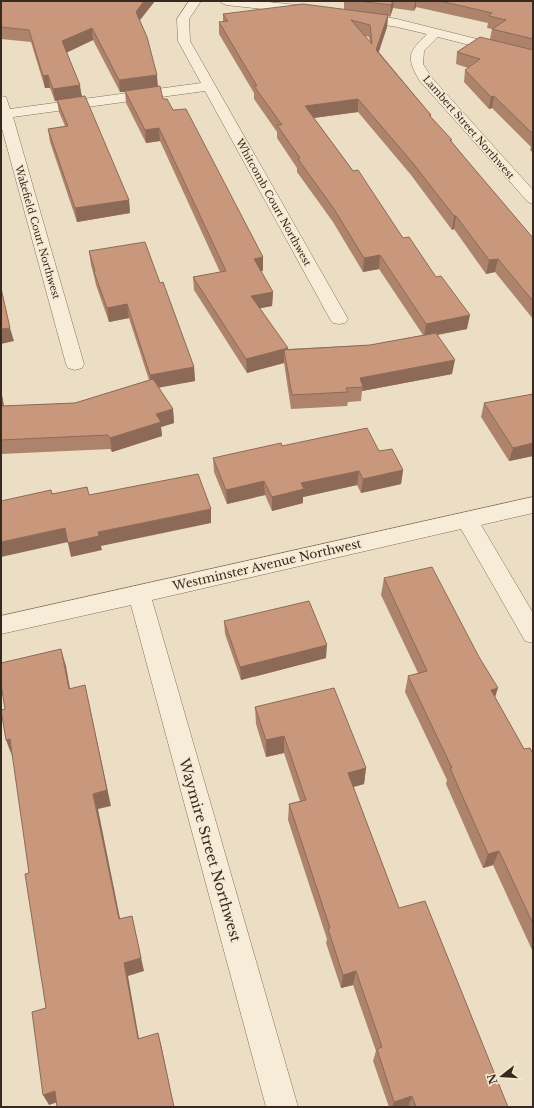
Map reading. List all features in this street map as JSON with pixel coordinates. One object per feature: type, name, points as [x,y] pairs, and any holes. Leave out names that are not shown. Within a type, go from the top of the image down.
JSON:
[{"type":"street","name":"Whitcomb Court Northwest","points":[[195,1],[183,19],[184,41],[339,318]]},
{"type":"street","points":[[226,1],[320,12]]},
{"type":"street","points":[[343,15],[397,23],[436,32],[488,47],[533,57]]},
{"type":"street","name":"Lambert Street Northwest","points":[[436,32],[418,50],[417,64],[426,80],[533,199]]},
{"type":"street","points":[[2,109],[209,86]]},
{"type":"street","name":"Wakefield Court Northwest","points":[[2,109],[75,364]]},
{"type":"street","name":"Westminster Avenue Northwest","points":[[1,625],[533,505]]},
{"type":"street","points":[[467,520],[533,634]]},
{"type":"street","name":"Waymire Street Northwest","points":[[139,594],[282,1107]]},
{"type":"building","points":[[1,1],[144,1],[136,12],[147,37],[157,75],[119,80],[92,28],[62,41],[80,85],[53,89],[48,75],[43,76],[29,30],[1,27]]},
{"type":"building","points":[[358,1],[393,1],[391,5]]},
{"type":"building","points":[[440,1],[533,1],[533,39],[492,29],[506,20],[489,16],[492,13]]},
{"type":"building","points":[[303,4],[388,15],[376,50],[533,238],[533,301],[498,259],[489,260],[456,216],[454,216],[412,162],[358,99],[305,106],[353,171],[358,170],[403,238],[409,237],[436,277],[441,276],[470,315],[426,324],[380,255],[364,258],[334,209],[298,159],[300,158],[277,125],[282,125],[254,86],[257,86],[219,22],[228,21],[223,14]],"holes":[[[351,20],[370,25],[372,44]]]},
{"type":"building","points":[[480,37],[533,50],[533,134],[494,96],[491,97],[465,70],[480,59],[457,52]]},
{"type":"building","points":[[160,86],[163,99],[167,99],[173,110],[186,109],[263,257],[254,259],[273,292],[251,296],[288,348],[246,359],[193,277],[226,271],[159,128],[145,130],[125,91]]},
{"type":"building","points":[[85,96],[129,200],[75,208],[48,129],[68,126],[57,100]]},
{"type":"building","points":[[145,242],[160,283],[163,282],[194,367],[150,375],[127,304],[107,308],[94,272],[95,271],[89,251]]},
{"type":"building","points":[[1,288],[10,328],[1,329]]},
{"type":"building","points":[[436,333],[455,360],[360,378],[363,387],[346,388],[348,392],[292,395],[284,350],[370,345]]},
{"type":"building","points":[[153,379],[173,409],[156,414],[161,422],[110,438],[108,435],[1,440],[1,406],[75,403]]},
{"type":"building","points":[[533,394],[533,443],[513,448],[484,403]]},
{"type":"building","points":[[367,428],[379,451],[392,449],[403,470],[363,479],[359,471],[301,483],[304,489],[272,497],[264,481],[226,490],[213,458],[281,443],[282,446]]},
{"type":"building","points":[[198,474],[211,509],[98,532],[99,536],[68,543],[65,528],[1,542],[1,501],[51,490],[52,494],[87,487],[89,495]]},
{"type":"building","points":[[432,567],[479,657],[498,688],[491,690],[524,749],[530,748],[533,754],[533,924],[499,851],[488,854],[450,768],[452,768],[408,676],[427,671],[384,578]]},
{"type":"building","points":[[309,601],[327,645],[240,667],[224,621]]},
{"type":"building","points":[[61,649],[69,689],[85,685],[107,790],[93,794],[119,919],[132,916],[141,958],[124,963],[138,1039],[158,1033],[174,1107],[57,1107],[55,1091],[43,1095],[32,1012],[46,1008],[25,874],[29,873],[10,739],[6,740],[1,710],[5,709],[1,684],[1,663]]},
{"type":"building","points":[[334,688],[366,768],[348,773],[399,908],[425,901],[508,1107],[416,1107],[412,1096],[394,1102],[377,1049],[382,1047],[356,971],[343,975],[328,929],[330,928],[289,804],[306,800],[284,736],[266,740],[255,707]]}]
